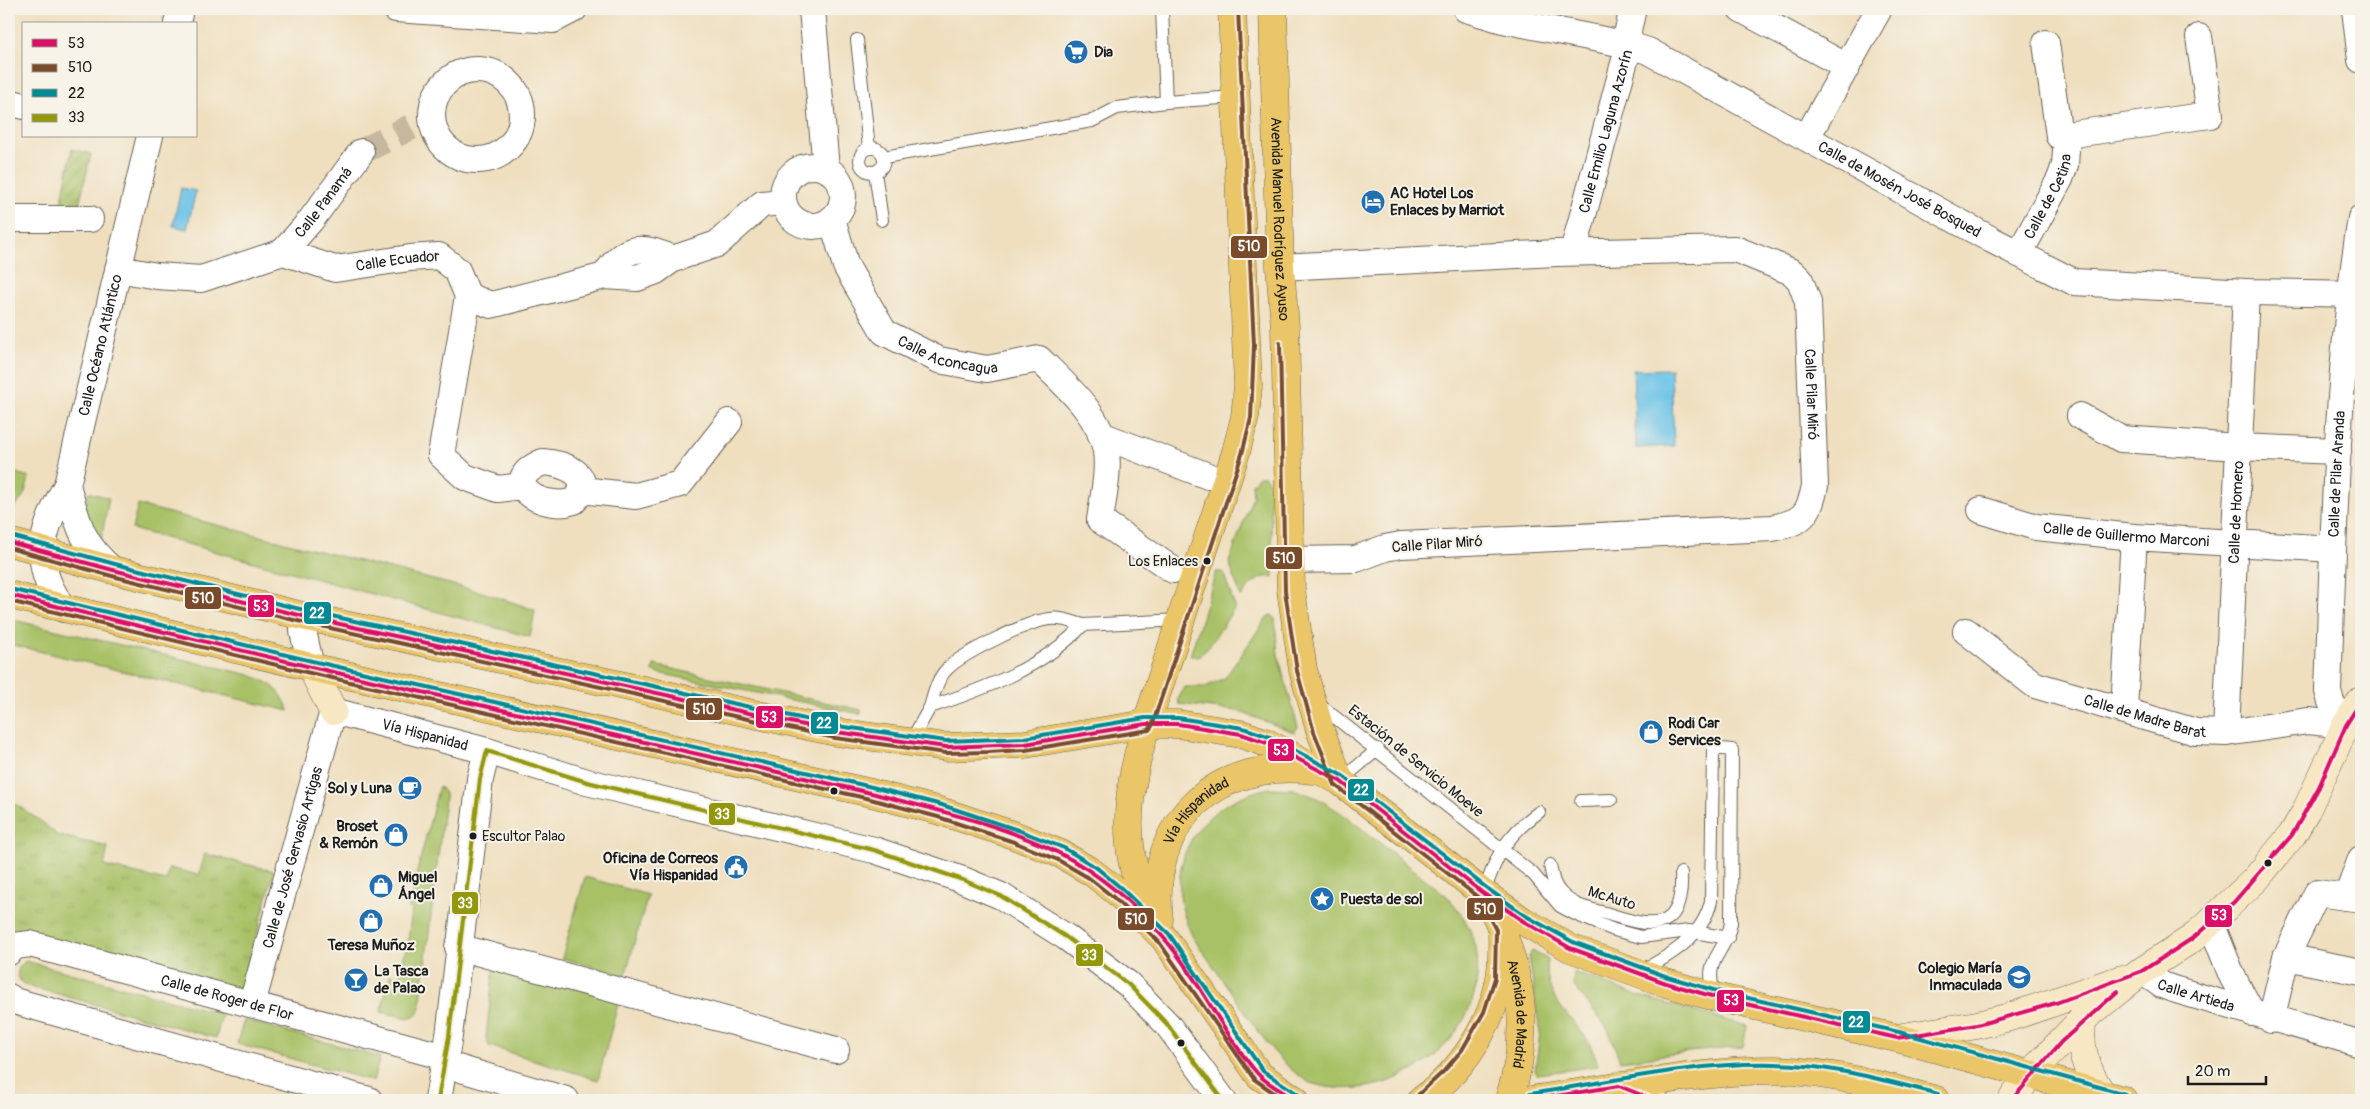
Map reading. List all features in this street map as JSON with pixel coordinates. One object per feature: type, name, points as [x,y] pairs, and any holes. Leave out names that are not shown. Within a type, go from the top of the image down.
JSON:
[{"type":"main road","points":[[1164,938],[1144,904],[1130,856],[1128,818],[1136,756],[1236,452],[1245,417],[1248,386],[1232,9]]},
{"type":"main road","name":"Avenida Manuel Rodríguez Ayuso","points":[[1273,9],[1280,267],[1285,327],[1289,560],[1297,639],[1332,776]]},
{"type":"main road","points":[[9,542],[113,570],[303,616],[760,717],[910,743],[946,747],[1025,744],[1146,724],[1178,724],[1242,734],[1267,743],[1332,776],[1484,894],[1523,922],[1570,948],[1715,998],[1897,1038],[2113,1097]]},
{"type":"main road","name":"Vía Hispanidad","points":[[9,595],[64,610],[311,667],[746,763],[940,811],[1016,836],[1060,854],[1093,873],[1117,892],[1164,938],[1260,1075],[1294,1100]]},
{"type":"main road","name":"Vía Hispanidad","points":[[1164,938],[1158,910],[1158,878],[1164,853],[1174,831],[1189,809],[1226,780],[1256,770],[1302,768],[1332,776]]},
{"type":"main road","points":[[1422,1100],[1449,1074],[1479,1036],[1490,1014],[1501,978],[1502,929],[1484,894]]},
{"type":"main road","name":"Avenida de Madrid","points":[[1502,929],[1514,964],[1522,1016],[1521,1056],[1509,1100]]},
{"type":"main road","points":[[1532,1100],[1734,1071],[1776,1070],[1818,1074],[1885,1086],[1936,1100]]},
{"type":"main road","points":[[1260,1075],[1272,1100]]},
{"type":"street","points":[[177,22],[180,9]]},
{"type":"street","points":[[396,9],[553,20],[574,9]]},
{"type":"street","points":[[812,9],[826,169]]},
{"type":"street","name":"Calle de Mosén José Bosqued","points":[[1466,9],[1503,20],[1629,45],[1656,55],[2060,276],[2085,284],[2246,292],[2355,294]]},
{"type":"street","name":"Calle Emilio Laguna Azorín","points":[[1573,252],[1629,45],[1628,30],[1633,9]]},
{"type":"street","points":[[1741,9],[1847,67]]},
{"type":"street","points":[[1807,137],[1879,9]]},
{"type":"street","points":[[2355,9],[2361,60]]},
{"type":"street","points":[[2046,43],[2059,136],[2210,115],[2199,38]]},
{"type":"street","points":[[9,102],[22,105]]},
{"type":"street","name":"Calle de Cetina","points":[[2019,254],[2060,179],[2065,165],[2067,135]]},
{"type":"street","name":"Calle Océano Atlántico","points":[[42,550],[48,524],[67,485],[118,269],[145,138]]},
{"type":"street","name":"Calle Panamá","points":[[283,252],[311,220],[361,152]]},
{"type":"street","points":[[808,166],[826,169],[840,182],[842,190],[839,211],[832,219],[813,227],[802,225],[793,220],[786,212],[783,202],[786,181],[792,174],[808,166]]},
{"type":"street","points":[[523,486],[498,489],[465,477],[441,455],[479,301],[605,276],[638,278],[656,271],[673,259],[717,244],[762,204],[783,202]]},
{"type":"street","name":"Calle de Pilar Aranda","points":[[2346,725],[2332,702],[2328,690],[2338,451],[2361,218]]},
{"type":"street","points":[[9,219],[90,219]]},
{"type":"street","name":"Calle Aconcagua","points":[[832,219],[846,266],[884,332],[939,360],[987,369],[1039,359],[1082,401],[1101,435],[1106,449],[1107,463],[1100,520],[1173,570]]},
{"type":"street","name":"Calle Pilar Miró","points":[[1280,267],[1573,252],[1734,249],[1780,266],[1792,272],[1800,280],[1808,302],[1815,486],[1812,504],[1805,516],[1788,525],[1772,528],[1401,545],[1385,548],[1356,559],[1289,560]]},
{"type":"street","points":[[118,269],[157,276],[200,279],[283,252]]},
{"type":"street","name":"Calle Ecuador","points":[[283,252],[335,269],[410,258],[439,256],[456,270],[479,301]]},
{"type":"street","name":"Calle de Homero","points":[[2226,733],[2246,292]]},
{"type":"street","points":[[2080,416],[2121,439],[2238,447],[2338,451]]},
{"type":"street","points":[[581,490],[636,496],[680,484],[730,422]]},
{"type":"street","points":[[1101,435],[1208,476]]},
{"type":"street","points":[[543,462],[552,462],[576,471],[580,477],[581,490],[574,501],[554,503],[533,497],[524,491],[523,486],[527,473],[534,466],[543,462]]},
{"type":"street","points":[[67,485],[76,519],[88,545],[99,559],[113,570]]},
{"type":"street","name":"Calle de Guillermo Marconi","points":[[1981,510],[2036,527],[2134,537],[2333,548]]},
{"type":"street","points":[[2124,709],[2134,537]]},
{"type":"street","points":[[42,550],[43,568],[48,584],[64,610]]},
{"type":"street","points":[[303,616],[303,631],[311,667],[333,711]]},
{"type":"street","name":"Calle de Madre Barat","points":[[1966,631],[2035,684],[2196,732],[2226,733],[2308,721],[2346,725]]},
{"type":"street","points":[[2012,1100],[2030,1074],[2082,1019],[2142,972],[2193,938],[2255,880],[2292,835],[2319,787],[2346,725],[2361,702]]},
{"type":"street","name":"Vía Hispanidad","points":[[333,711],[486,751],[587,782],[874,850],[964,880],[1001,896],[1066,937],[1128,984],[1172,1030],[1223,1100]]},
{"type":"street","name":"Calle de José Gervasio Artigas","points":[[252,1004],[333,711]]},
{"type":"street","points":[[438,1100],[480,779],[486,751]]},
{"type":"street","points":[[2262,1016],[2286,957],[2317,893],[2354,898],[2361,859]]},
{"type":"street","name":"Calle Artieda","points":[[2211,923],[2232,976],[2262,1016]]},
{"type":"street","name":"Calle de Roger de Flor","points":[[9,952],[15,946],[30,944],[252,1004],[444,1061],[566,1100]]},
{"type":"street","points":[[458,947],[836,1050]]},
{"type":"street","points":[[2286,957],[2361,972]]},
{"type":"street","points":[[1897,1038],[1977,1025],[2010,1017],[2142,972]]},
{"type":"street","name":"Calle Artieda","points":[[2142,972],[2162,985],[2173,989],[2361,1044]]},
{"type":"street","points":[[9,997],[14,1001],[369,1100]]},
{"type":"street","points":[[2082,1019],[2080,1032],[2082,1053],[2090,1074],[2113,1097]]},
{"type":"street","points":[[1619,1086],[1654,1100]]},
{"type":"lane","points":[[1162,9],[1166,102]]},
{"type":"lane","points":[[856,40],[869,148]]},
{"type":"lane","points":[[884,157],[1092,121],[1117,108],[1235,97]]},
{"type":"lane","points":[[869,148],[876,148],[884,157],[884,164],[875,172],[869,172],[860,163],[860,157],[869,148]]},
{"type":"lane","points":[[875,172],[882,220]]},
{"type":"lane","points":[[910,743],[930,707],[938,680],[947,668],[1004,636],[1034,622],[1051,618],[1065,619],[1084,625],[1180,620]]},
{"type":"lane","points":[[930,707],[972,693],[1050,655],[1068,642],[1084,625]]},
{"type":"lane","name":"Estación de Servicio Moeve","points":[[1311,698],[1378,749],[1533,874],[1560,906],[1614,930],[1642,937],[1698,931],[1728,938]]},
{"type":"lane","points":[[1638,972],[1669,955],[1698,931],[1705,919],[1711,900],[1713,748],[1732,750],[1732,906],[1728,938],[1718,950],[1711,966],[1710,982],[1715,998]]},
{"type":"lane","points":[[1332,776],[1378,749]]},
{"type":"lane","points":[[1581,801],[1611,800]]},
{"type":"lane","points":[[1484,894],[1492,865],[1501,849],[1527,821],[1540,812]]},
{"type":"lane","name":"McAuto","points":[[1550,865],[1556,887],[1565,898],[1574,904],[1634,923],[1647,924],[1663,921],[1674,913],[1681,900],[1681,873]]},
{"type":"green space","points":[[72,149],[91,154],[78,209],[60,209]]},
{"type":"green space","points":[[9,471],[29,477],[23,497],[9,512]]},
{"type":"green space","points":[[1259,476],[1265,476],[1270,484],[1273,577],[1258,580],[1250,586],[1241,598],[1229,562],[1253,496],[1252,484]]},
{"type":"green space","points":[[88,492],[109,498],[101,541],[84,514]]},
{"type":"green space","points":[[138,505],[485,593],[535,610],[530,637],[132,529]]},
{"type":"green space","points":[[1216,572],[1223,572],[1235,607],[1209,647],[1199,656],[1190,656]]},
{"type":"green space","points":[[1272,615],[1275,619],[1278,655],[1298,727],[1294,732],[1237,711],[1179,704],[1178,699],[1185,687],[1205,687],[1225,678],[1268,616]]},
{"type":"green space","points":[[9,619],[250,675],[264,681],[279,692],[289,711],[9,644]]},
{"type":"green space","points":[[654,665],[861,710],[861,714],[653,672]]},
{"type":"green space","points":[[439,786],[445,793],[445,798],[420,1008],[417,1015],[408,1018],[381,1012],[390,975],[399,977],[408,941],[412,909],[408,907]]},
{"type":"green space","points":[[1270,788],[1294,789],[1317,798],[1343,814],[1447,896],[1463,916],[1471,931],[1477,956],[1476,987],[1466,1015],[1450,1040],[1428,1061],[1401,1076],[1372,1086],[1341,1088],[1310,1083],[1281,1060],[1251,1021],[1194,939],[1184,913],[1180,888],[1182,864],[1190,843],[1203,824],[1221,808],[1243,796]]},
{"type":"green space","points":[[9,800],[42,822],[57,835],[108,847],[104,866],[166,881],[169,868],[199,875],[205,854],[274,871],[244,983],[236,989],[230,990],[9,928]]},
{"type":"green space","points":[[585,877],[648,895],[625,976],[562,958]]},
{"type":"green space","points":[[1532,951],[1547,959],[1548,979],[1551,990],[1556,1000],[1589,1042],[1598,1066],[1537,1074],[1535,1071],[1540,1033],[1529,956]]},
{"type":"green space","points":[[26,961],[222,1014],[216,1038],[25,985],[18,978],[18,973],[20,966]]},
{"type":"green space","points":[[494,966],[619,1000],[598,1080],[489,1046],[486,1038]]},
{"type":"green space","points":[[1574,972],[1636,995],[1747,1026],[1743,1047],[1620,1061],[1608,1029],[1573,985]]},
{"type":"green space","points":[[244,1020],[380,1057],[373,1081],[237,1044]]},
{"type":"water","points":[[181,188],[196,191],[187,229],[173,226]]},
{"type":"water","points":[[1671,369],[1674,446],[1636,448],[1633,370]]},
{"type":"tunnel","points":[[361,152],[411,127]]},
{"type":"transit line","name":"510","points":[[9,548],[112,576],[302,622],[835,738],[946,753],[988,752],[1026,750],[1149,730],[1152,726],[1242,454],[1251,418],[1254,345],[1238,9]]},
{"type":"transit line","name":"510","points":[[1280,343],[1285,591],[1297,671],[1314,732],[1335,785],[1479,898],[1496,930],[1495,978],[1484,1012],[1462,1050],[1444,1071],[1418,1095]]},
{"type":"transit line","name":"22","points":[[11,536],[115,564],[304,610],[837,726],[946,741],[1024,738],[1145,718],[1178,718],[1243,728],[1270,737],[1343,776],[1488,889],[1526,916],[1573,942],[1668,977],[1717,991],[1899,1032],[2125,1094]]},
{"type":"transit line","name":"53","points":[[9,542],[113,570],[303,616],[836,732],[946,747],[1025,744],[1146,724],[1178,724],[1241,734],[1267,743],[1340,781],[1484,894],[1523,921],[1570,948],[1666,983],[1715,997],[1897,1038],[1977,1025],[2056,1003],[2142,971],[2193,938],[2234,902],[2292,835],[2319,787],[2346,725],[2361,701]]},
{"type":"transit line","name":"22","points":[[10,589],[312,661],[872,787],[942,805],[1018,830],[1064,848],[1097,868],[1169,934],[1263,1071],[1299,1095]]},
{"type":"transit line","name":"53","points":[[9,595],[311,667],[871,793],[919,805],[1016,834],[1075,862],[1116,891],[1141,913],[1176,953],[1233,1041],[1258,1074],[1271,1085],[1295,1100]]},
{"type":"transit line","name":"510","points":[[9,601],[310,673],[870,799],[938,817],[1014,842],[1058,860],[1089,878],[1113,897],[1159,942],[1254,1079],[1284,1100]]},
{"type":"transit line","name":"33","points":[[438,1100],[449,1036],[480,779],[487,751],[587,782],[874,850],[963,880],[1001,896],[1066,937],[1128,984],[1167,1024],[1223,1100]]},
{"type":"transit line","name":"53","points":[[2012,1100],[2061,1042],[2118,991]]},
{"type":"transit line","name":"22","points":[[1530,1094],[1683,1069],[1744,1064],[1795,1065],[1836,1070],[1938,1094]]},
{"type":"transit line","name":"53","points":[[1531,1100],[1619,1086],[1654,1100]]},
{"type":"place","name":"Dia","points":[[1076,52]]},
{"type":"place","name":"AC Hotel Los Enlaces by Marriot","points":[[1373,202]]},
{"type":"place","name":"Los Enlaces","points":[[1207,561]]},
{"type":"place","name":"Rodi Car Services","points":[[1651,732]]},
{"type":"place","name":"Sol y Luna","points":[[410,788]]},
{"type":"place","name":"Broset & Remón","points":[[396,835]]},
{"type":"place","name":"Escultor Palao","points":[[473,836]]},
{"type":"place","name":"Oficina de Correos Vía Hispanidad","points":[[736,867]]},
{"type":"place","name":"Miguel Ángel","points":[[381,886]]},
{"type":"place","name":"Puesta de sol","points":[[1322,899]]},
{"type":"place","name":"Teresa Muñoz","points":[[371,921]]},
{"type":"place","name":"Colegio María Inmaculada","points":[[2019,977]]},
{"type":"place","name":"La Tasca de Palao","points":[[356,980]]}]
